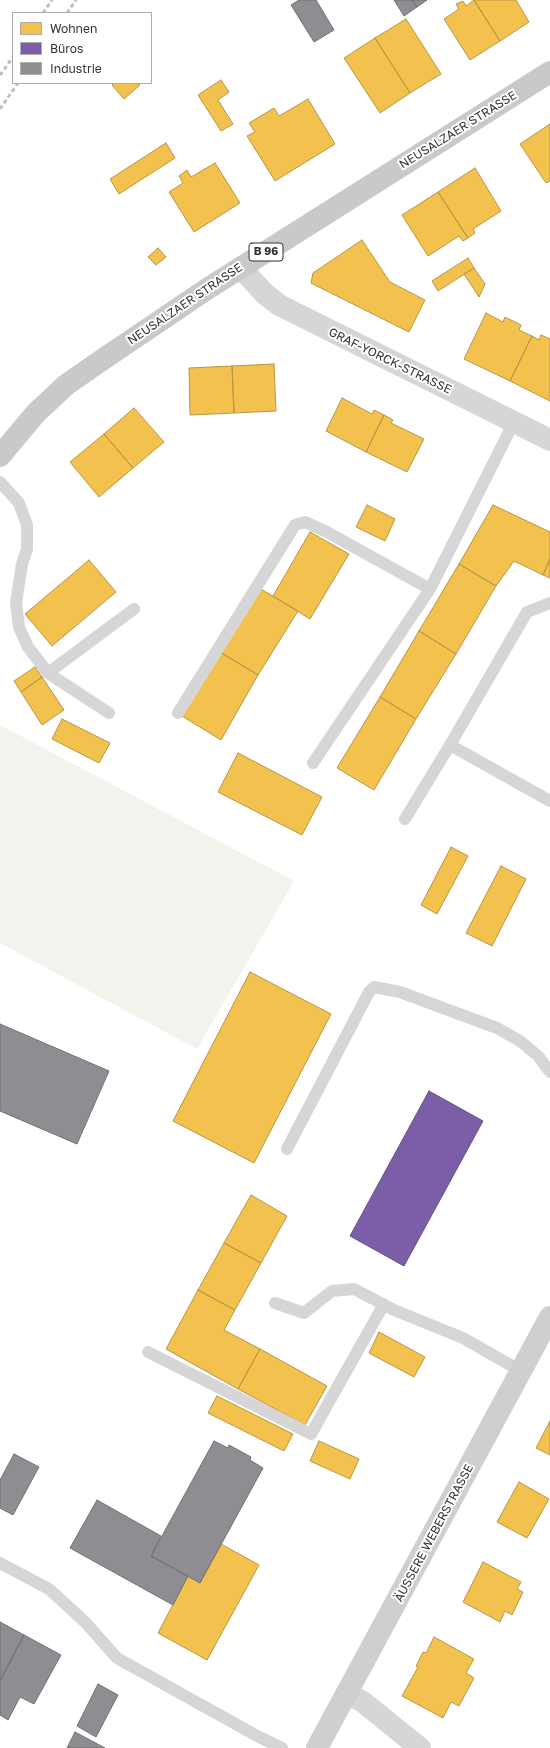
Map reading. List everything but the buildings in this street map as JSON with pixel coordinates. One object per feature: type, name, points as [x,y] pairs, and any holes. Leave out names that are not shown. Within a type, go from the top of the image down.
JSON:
[{"type":"main road","name":"NEUSALZAER STRASSE","points":[[0,456],[36,413],[66,385],[240,268],[550,72]]},
{"type":"main road","name":"ÄUSSERE WEBERSTRASSE","points":[[317,1748],[550,1317]]},
{"type":"street","name":"GRAF-YORCK-STRASSE","points":[[240,268],[265,294],[279,305],[550,440]]},
{"type":"street","points":[[347,1693],[363,1702],[420,1748]]},
{"type":"lane","points":[[313,763],[430,589],[514,422]]},
{"type":"lane","points":[[0,482],[19,504],[27,525],[26,549],[22,564],[16,603],[19,627],[28,648],[48,674],[109,713]]},
{"type":"lane","points":[[178,713],[295,525],[305,522],[319,528],[430,589]]},
{"type":"lane","points":[[405,819],[527,612],[550,603]]},
{"type":"lane","points":[[48,674],[134,609]]},
{"type":"lane","points":[[450,745],[550,801]]},
{"type":"lane","points":[[287,1149],[369,992],[374,987],[400,992],[497,1028],[520,1041],[538,1056],[550,1072]]},
{"type":"lane","points":[[275,1303],[304,1313],[332,1291],[354,1289],[384,1304],[464,1338],[521,1371]]},
{"type":"lane","points":[[148,1352],[311,1434],[384,1304]]},
{"type":"lane","points":[[0,1563],[49,1589],[85,1622],[117,1658],[259,1737],[282,1748]]},
{"type":"shaded area","points":[[0,725],[294,881],[197,1049],[0,943]]},
{"type":"railway","points":[[44,12],[52,0]]},
{"type":"railway","points":[[68,12],[76,0]]},
{"type":"railway","points":[[0,75],[12,58]]},
{"type":"railway","points":[[0,109],[17,84]]}]
